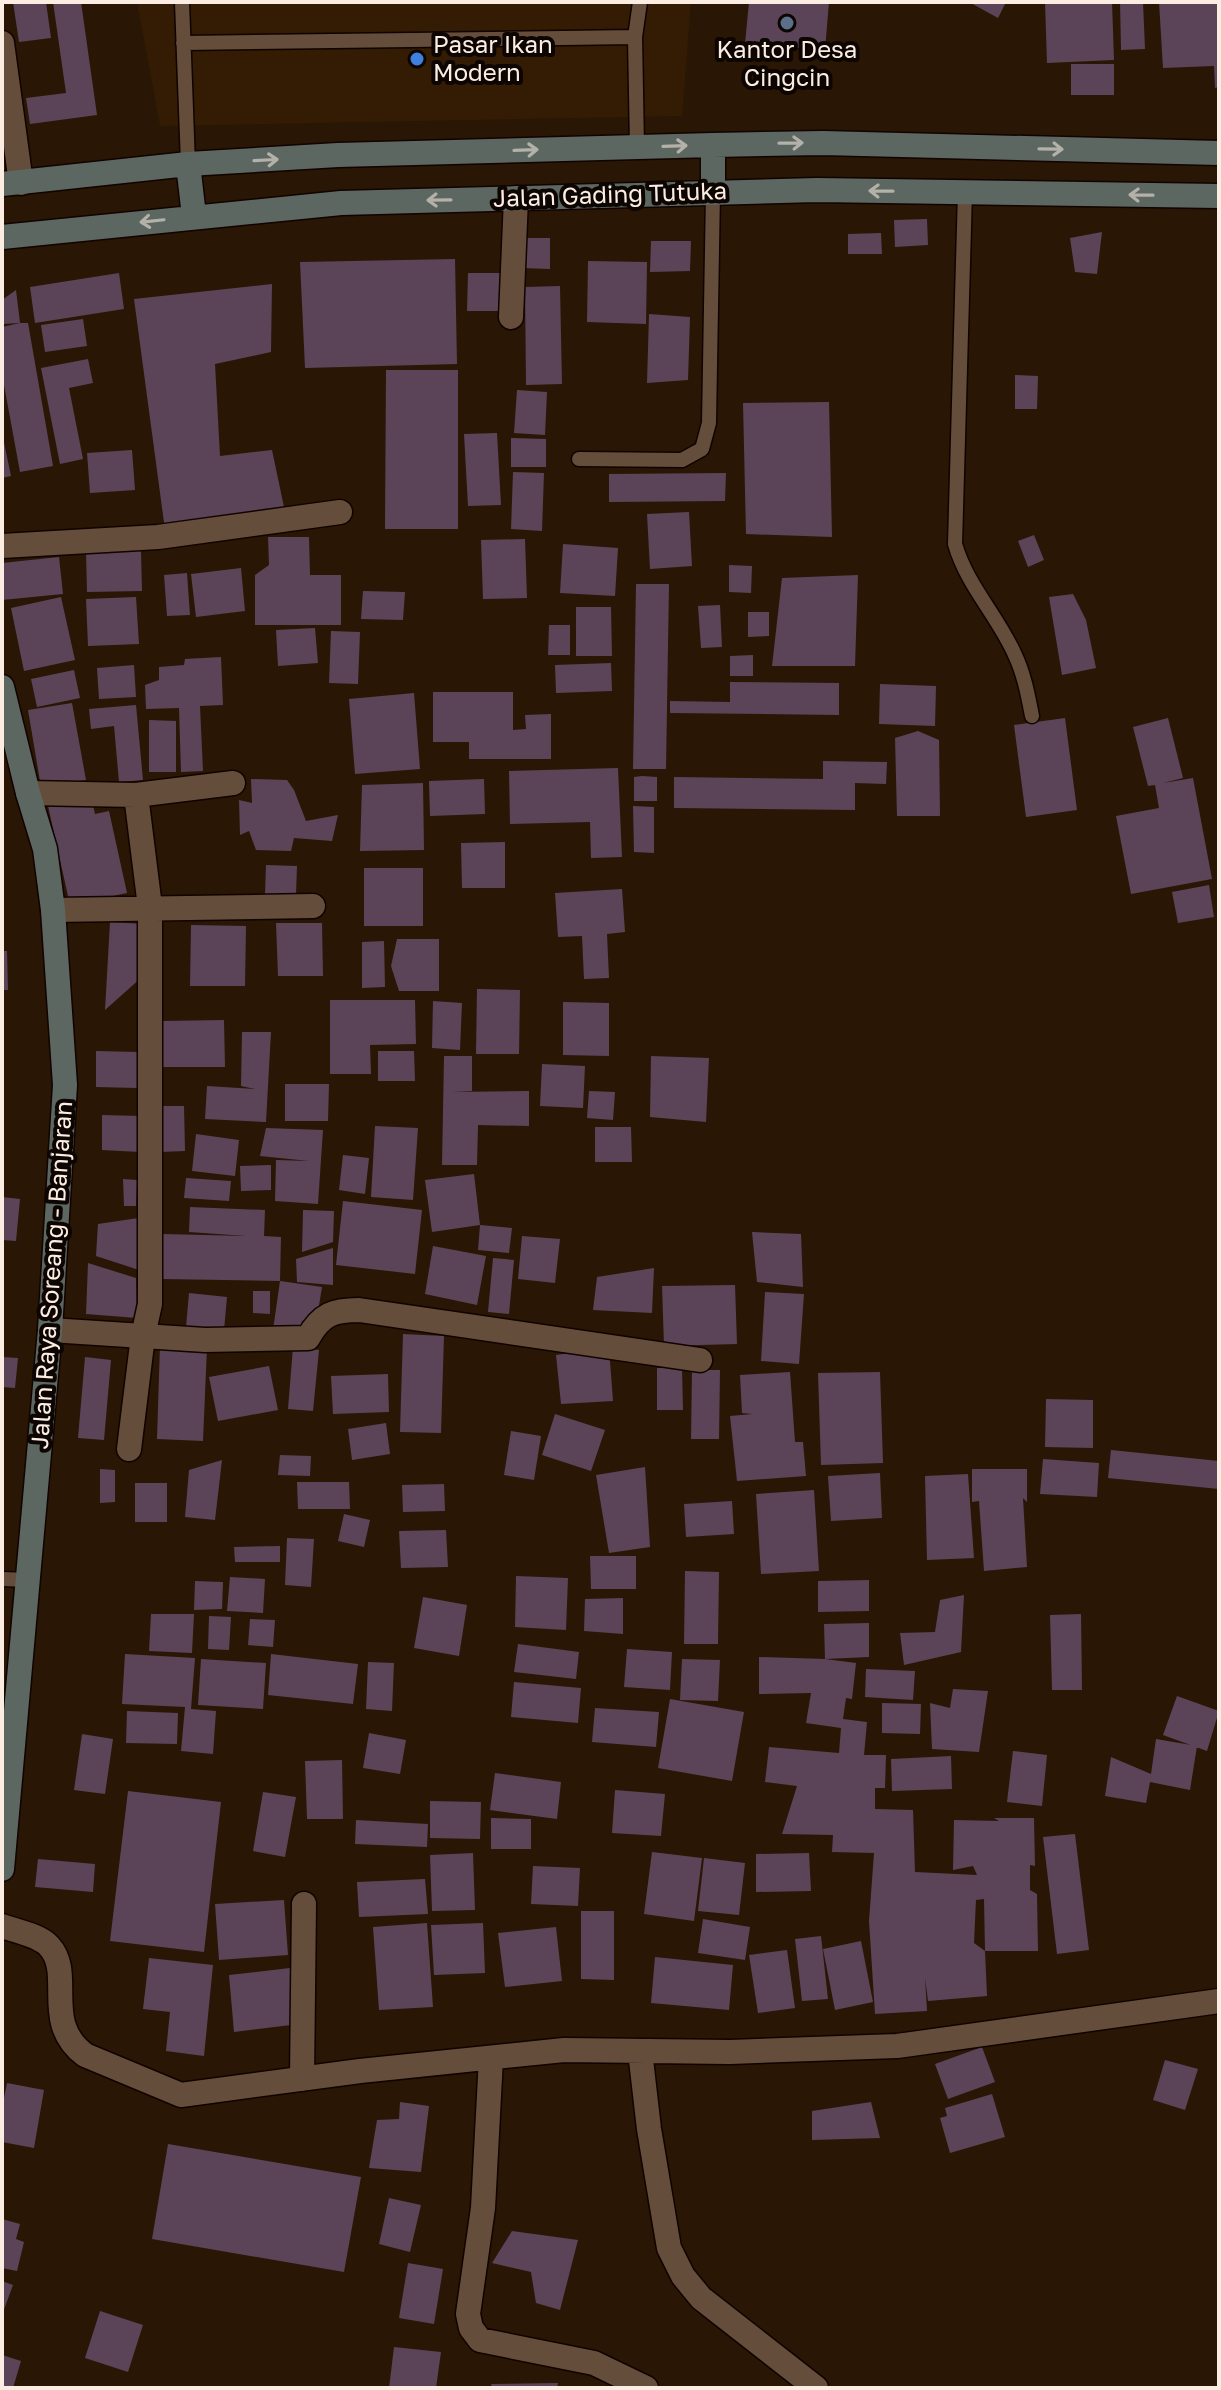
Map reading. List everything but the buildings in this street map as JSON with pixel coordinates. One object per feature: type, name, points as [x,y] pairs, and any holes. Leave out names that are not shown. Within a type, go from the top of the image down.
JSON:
[{"type":"main road","name":"Jalan Gading Tutuka","points":[[12,184],[188,164],[338,155],[713,145],[823,143],[1219,153]]},
{"type":"main road","points":[[713,145],[713,192]]},
{"type":"main road","points":[[188,164],[194,216]]},
{"type":"main road","name":"Jalan Gading Tutuka","points":[[2,237],[341,203],[713,192],[1219,196]]},
{"type":"main road","name":"Jalan Raya Soreang - Banjaran","points":[[2,687],[45,849],[53,910],[65,1085],[50,1330],[2,1869]]},
{"type":"street","points":[[2,43],[12,184]]},
{"type":"street","points":[[511,317],[516,198]]},
{"type":"street","points":[[2,546],[158,537],[340,512]]},
{"type":"street","points":[[28,793],[136,795],[233,783]]},
{"type":"street","points":[[129,1449],[150,1304],[150,907],[136,795]]},
{"type":"street","points":[[53,910],[313,906]]},
{"type":"street","points":[[50,1330],[205,1340],[308,1338],[326,1315],[333,1311],[359,1310],[700,1360]]},
{"type":"street","points":[[302,2079],[304,1904]]},
{"type":"street","points":[[2,1926],[49,1946],[57,1966],[60,2019],[65,2033],[85,2055],[181,2095],[564,2050],[730,2052],[897,2046],[1219,2001]]},
{"type":"street","points":[[640,2051],[649,2129],[669,2248],[676,2262],[701,2298],[816,2388]]},
{"type":"street","points":[[491,2058],[483,2208],[468,2314],[471,2328],[480,2340],[594,2363],[646,2388]]},
{"type":"lane","points":[[182,2],[188,164]]},
{"type":"lane","points":[[637,147],[635,37],[640,2]]},
{"type":"lane","points":[[183,43],[635,37]]},
{"type":"lane","points":[[579,459],[682,460],[702,449],[709,423],[713,192]]},
{"type":"lane","points":[[965,192],[955,544],[971,583],[1015,652],[1026,682],[1032,716]]},
{"type":"lane","points":[[2,1579],[29,1580]]},
{"type":"shaded area","name":"Pasar Ikan Modern","points":[[137,2],[691,2],[682,116],[160,126]]},
{"type":"place","name":"Kantor Desa Cingcin","points":[[787,23]]},
{"type":"place","name":"Pasar Ikan Modern","points":[[417,59]]}]
